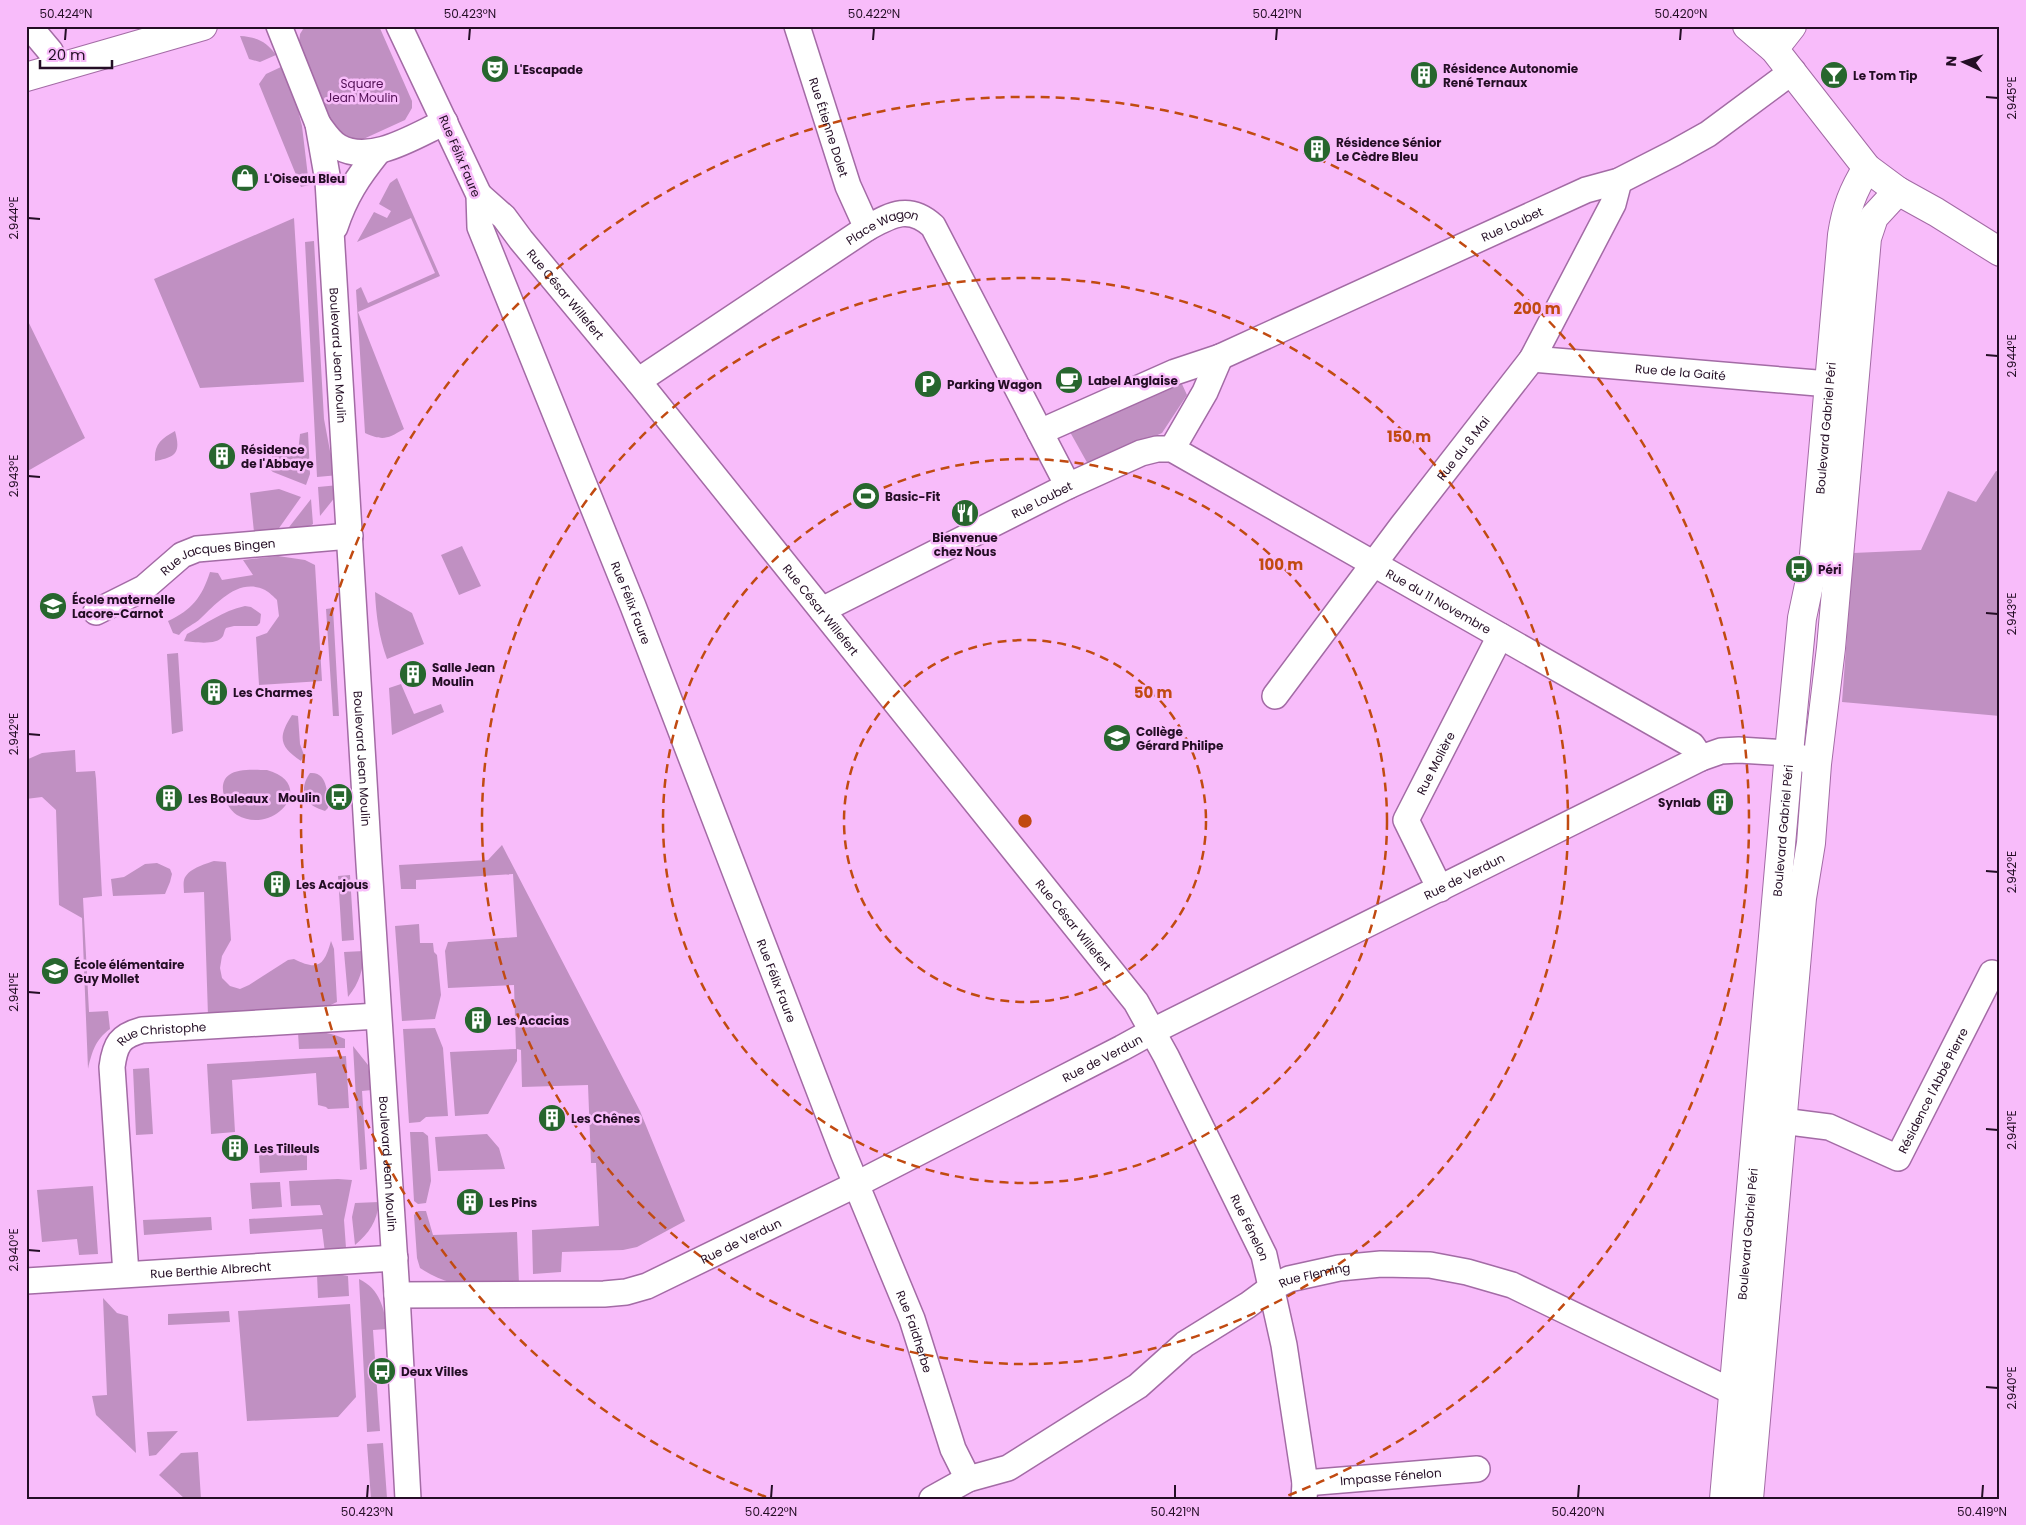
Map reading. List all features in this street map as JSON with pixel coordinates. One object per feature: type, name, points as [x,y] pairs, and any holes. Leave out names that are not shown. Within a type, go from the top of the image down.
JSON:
[{"type":"main road","points":[[26,76],[203,26]]},
{"type":"main road","points":[[1747,26],[1774,48],[1867,168],[1898,191],[2000,252]]},
{"type":"main road","points":[[1774,48],[1792,26]]},
{"type":"main road","name":"Boulevard Gabriel Péri","points":[[1724,1499],[1789,753],[1802,618],[1813,566],[1842,235],[1846,210],[1855,188],[1867,168]]},
{"type":"main road","name":"Boulevard Gabriel Péri","points":[[1749,1499],[1802,898],[1811,843],[1817,764],[1831,648],[1866,238],[1874,217],[1898,191]]},
{"type":"street","points":[[29,26],[50,51],[58,66]]},
{"type":"street","name":"Boulevard Jean Moulin","points":[[279,26],[318,124],[328,181],[378,1016],[398,1295],[408,1499]]},
{"type":"street","name":"Rue Félix Faure","points":[[399,26],[479,195],[480,227],[629,597],[856,1184]]},
{"type":"street","name":"Rue Étienne Dolet","points":[[797,26],[848,186],[866,228]]},
{"type":"street","name":"Rue Loubet","points":[[1040,432],[1174,372],[1220,357],[1586,190],[1619,181],[1674,154],[1708,134],[1793,72]]},
{"type":"street","points":[[318,124],[339,147],[353,152],[378,152],[445,122]]},
{"type":"street","points":[[332,236],[348,194],[356,180],[378,152]]},
{"type":"street","name":"Rue du 8 Mai","points":[[1275,696],[1402,526],[1532,359],[1613,204],[1619,181]]},
{"type":"street","name":"Rue César Willefert","points":[[479,195],[504,217],[520,240],[638,381],[1136,1002],[1153,1031]]},
{"type":"street","name":"Place Wagon","points":[[638,381],[866,228],[891,216],[906,213],[923,217],[933,226],[1068,486]]},
{"type":"street","points":[[492,257],[520,240]]},
{"type":"street","points":[[1172,450],[1205,392],[1220,357]]},
{"type":"street","name":"Rue de la Gaité","points":[[1532,359],[1829,384]]},
{"type":"street","name":"Rue Loubet","points":[[822,610],[1068,486],[1141,454],[1157,449],[1172,450]]},
{"type":"street","name":"Rue du 11 Novembre","points":[[1172,450],[1692,745],[1701,758]]},
{"type":"street","name":"Rue Jacques Bingen","points":[[96,612],[144,588],[182,555],[197,549],[350,536]]},
{"type":"street","name":"Rue Molière","points":[[1440,889],[1406,820],[1500,636]]},
{"type":"street","name":"Rue de Verdun","points":[[398,1295],[604,1294],[626,1292],[647,1286],[856,1184],[1153,1031],[1701,758],[1721,752],[1740,750],[1789,753],[1817,764]]},
{"type":"street","name":"Résidence l'Abbé Pierre","points":[[1782,1121],[1829,1127],[1898,1158],[1992,973],[2000,976]]},
{"type":"street","name":"Rue Christophe","points":[[126,1274],[112,1067],[114,1053],[121,1040],[128,1034],[142,1030],[378,1016]]},
{"type":"street","name":"Rue Fénelon","points":[[1153,1031],[1264,1255],[1284,1345],[1304,1491]]},
{"type":"street","name":"Rue Faidherbe","points":[[856,1184],[912,1319],[954,1449],[968,1480]]},
{"type":"street","name":"Rue Berthie Albrecht","points":[[26,1281],[395,1258]]},
{"type":"street","name":"Rue Fleming","points":[[932,1499],[968,1480],[1008,1468],[1138,1386],[1185,1344],[1248,1305],[1271,1288],[1289,1279],[1339,1268],[1381,1264],[1430,1265],[1467,1272],[1512,1285],[1733,1392]]},
{"type":"street","name":"Impasse Fénelon","points":[[1304,1491],[1477,1469]]},
{"type":"green space","name":"Square Jean Moulin","points":[[305,26],[379,26],[412,101],[412,108],[405,120],[359,141],[351,141],[331,128],[299,42],[300,34]]},
{"type":"green space","points":[[240,36],[261,41],[276,55],[260,62],[249,59]]},
{"type":"green space","points":[[281,67],[296,102],[302,126],[309,185],[301,187],[259,84],[266,74]]},
{"type":"green space","points":[[397,178],[440,276],[358,312],[404,429],[389,437],[381,438],[365,433],[356,290],[361,287],[368,303],[435,273],[411,218],[357,242],[374,212],[387,218],[391,211],[379,204],[390,183]]},
{"type":"green space","points":[[294,218],[304,382],[200,388],[154,279]]},
{"type":"green space","points":[[314,241],[324,419],[330,451],[339,475],[317,477],[305,242]]},
{"type":"green space","points":[[26,317],[85,438],[26,472]]},
{"type":"green space","points":[[1182,384],[1187,395],[1162,433],[1089,466],[1070,432]]},
{"type":"green space","points":[[175,431],[177,449],[175,453],[168,458],[155,461],[159,443]]},
{"type":"green space","points":[[308,432],[310,474],[306,485],[273,472],[267,467],[272,456],[295,456],[298,453],[300,434]]},
{"type":"green space","points":[[1996,471],[2000,472],[2000,716],[1842,702],[1853,553],[1921,550],[1948,491],[1976,502]]},
{"type":"green space","points":[[339,485],[340,491],[320,516],[318,487]]},
{"type":"green space","points":[[279,489],[301,497],[277,531],[254,532],[250,493]]},
{"type":"green space","points":[[311,499],[313,524],[307,528],[286,531]]},
{"type":"green space","points":[[462,546],[481,586],[459,595],[441,555]]},
{"type":"green space","points":[[278,556],[305,560],[315,565],[322,681],[259,685],[256,637],[267,633],[279,616],[277,600],[265,590],[255,587],[238,589],[221,599],[179,635],[173,633],[168,621],[184,612],[195,602],[200,596],[210,572],[218,573],[222,580],[253,575],[243,560]]},
{"type":"green space","points":[[375,592],[412,613],[424,644],[387,659],[378,626]]},
{"type":"green space","points":[[245,606],[251,607],[261,614],[260,623],[257,626],[226,628],[223,636],[216,641],[184,641],[187,634],[214,618]]},
{"type":"green space","points":[[333,608],[339,716],[333,716],[326,609]]},
{"type":"green space","points":[[178,653],[183,731],[172,734],[167,654]]},
{"type":"green space","points":[[401,684],[414,714],[441,704],[444,712],[392,735],[389,688]]},
{"type":"green space","points":[[292,715],[298,716],[300,744],[304,755],[301,761],[289,751],[283,741],[284,730]]},
{"type":"green space","points":[[75,750],[76,772],[95,771],[96,779],[102,896],[83,898],[89,1012],[108,1011],[110,1029],[95,1047],[88,1069],[82,918],[59,905],[56,810],[42,797],[26,799],[26,760],[42,753]]},
{"type":"green space","points":[[267,770],[282,777],[289,786],[290,796],[285,806],[276,814],[264,819],[251,820],[237,815],[229,807],[224,796],[223,784],[225,779],[237,771]]},
{"type":"green space","points":[[310,773],[316,773],[320,776],[326,785],[328,808],[325,811],[313,806],[305,796],[305,784]]},
{"type":"green space","points":[[502,845],[640,1111],[685,1221],[637,1247],[623,1250],[562,1252],[561,1272],[533,1274],[532,1230],[599,1226],[596,1163],[591,1163],[588,1085],[522,1087],[521,1050],[517,1049],[517,1061],[488,1114],[455,1116],[450,1052],[516,1049],[514,985],[448,988],[445,951],[448,942],[517,937],[513,874],[416,880],[416,889],[401,889],[399,865],[488,860]]},
{"type":"green space","points":[[214,861],[226,862],[231,940],[222,956],[220,968],[222,978],[230,986],[240,989],[288,960],[294,959],[309,965],[319,964],[326,956],[331,941],[334,949],[337,1002],[322,1009],[208,1016],[204,892],[184,893],[184,880],[192,870]]},
{"type":"green space","points":[[157,863],[170,869],[172,874],[165,894],[113,896],[111,879],[124,877],[145,864]]},
{"type":"green space","points":[[350,875],[354,940],[342,941],[338,876]]},
{"type":"green space","points":[[419,924],[420,943],[433,943],[434,952],[437,955],[441,995],[435,1019],[402,1021],[395,926]]},
{"type":"green space","points":[[364,951],[360,976],[348,997],[344,952]]},
{"type":"green space","points":[[435,1028],[443,1048],[448,1116],[426,1117],[420,1122],[409,1123],[403,1029]]},
{"type":"green space","points":[[298,1032],[322,1032],[339,1036],[345,1039],[345,1048],[299,1049]]},
{"type":"green space","points":[[353,1046],[368,1065],[372,1090],[362,1091],[367,1169],[360,1170]]},
{"type":"green space","points":[[346,1056],[349,1108],[328,1109],[318,1105],[316,1073],[232,1080],[235,1132],[211,1134],[207,1064]]},
{"type":"green space","points":[[149,1068],[153,1134],[136,1135],[133,1069]]},
{"type":"green space","points":[[410,1132],[423,1132],[428,1136],[431,1181],[426,1203],[418,1204],[414,1201]]},
{"type":"green space","points":[[487,1134],[499,1148],[505,1169],[438,1171],[435,1137]]},
{"type":"green space","points":[[307,1152],[307,1170],[260,1173],[259,1154]]},
{"type":"green space","points":[[352,1180],[344,1220],[346,1248],[325,1253],[322,1229],[250,1234],[249,1219],[323,1215],[320,1205],[291,1206],[289,1181]]},
{"type":"green space","points":[[280,1182],[282,1207],[252,1209],[250,1183]]},
{"type":"green space","points":[[93,1186],[98,1254],[79,1255],[77,1239],[42,1242],[37,1190]]},
{"type":"green space","points":[[379,1202],[372,1226],[355,1245],[352,1217],[355,1203]]},
{"type":"green space","points":[[418,1211],[426,1211],[433,1235],[517,1232],[519,1284],[468,1285],[444,1280],[420,1268],[417,1258],[414,1215]]},
{"type":"green space","points":[[211,1217],[212,1230],[144,1235],[143,1220]]},
{"type":"green space","points":[[337,1274],[348,1276],[349,1296],[318,1298],[317,1275]]},
{"type":"green space","points":[[359,1279],[372,1288],[380,1300],[387,1329],[373,1330],[380,1431],[367,1432]]},
{"type":"green space","points":[[103,1298],[117,1313],[128,1316],[136,1453],[96,1415],[92,1396],[107,1395]]},
{"type":"green space","points":[[350,1304],[356,1397],[338,1417],[247,1421],[238,1311]]},
{"type":"green space","points":[[229,1311],[230,1322],[168,1325],[168,1314]]},
{"type":"green space","points":[[178,1431],[156,1455],[149,1456],[147,1432]]},
{"type":"green space","points":[[383,1443],[387,1498],[371,1499],[367,1444]]},
{"type":"green space","points":[[198,1452],[201,1499],[185,1499],[159,1475],[181,1453]]},
{"type":"place","name":"L'Escapade","points":[[495,69]]},
{"type":"place","name":"Résidence Autonomie René Ternaux","points":[[1424,75]]},
{"type":"place","name":"Le Tom Tip","points":[[1834,75]]},
{"type":"place","name":"Résidence Sénior Le Cèdre Bleu","points":[[1317,149]]},
{"type":"place","name":"L'Oiseau Bleu","points":[[245,178]]},
{"type":"place","name":"Label Anglaise","points":[[1069,380]]},
{"type":"place","name":"Parking Wagon","points":[[928,384]]},
{"type":"place","name":"Résidence de l'Abbaye","points":[[222,456]]},
{"type":"place","name":"Basic-Fit","points":[[866,496]]},
{"type":"place","name":"Bienvenue chez Nous","points":[[965,513]]},
{"type":"place","name":"Péri","points":[[1799,569]]},
{"type":"place","name":"École maternelle Lacore-Carnot","points":[[53,606]]},
{"type":"place","name":"Salle Jean Moulin","points":[[413,674]]},
{"type":"place","name":"Les Charmes","points":[[214,692]]},
{"type":"place","name":"Collège Gérard Philipe","points":[[1117,738]]},
{"type":"place","name":"Moulin","points":[[339,797]]},
{"type":"place","name":"Les Bouleaux","points":[[169,798]]},
{"type":"place","name":"Synlab","points":[[1720,802]]},
{"type":"place","name":"Les Acajous","points":[[277,884]]},
{"type":"place","name":"École élémentaire Guy Mollet","points":[[55,971]]},
{"type":"place","name":"Les Acacias","points":[[478,1020]]},
{"type":"place","name":"Les Chênes","points":[[552,1118]]},
{"type":"place","name":"Les Tilleuls","points":[[235,1148]]},
{"type":"place","name":"Les Pins","points":[[470,1202]]},
{"type":"place","name":"Deux Villes","points":[[382,1371]]}]
